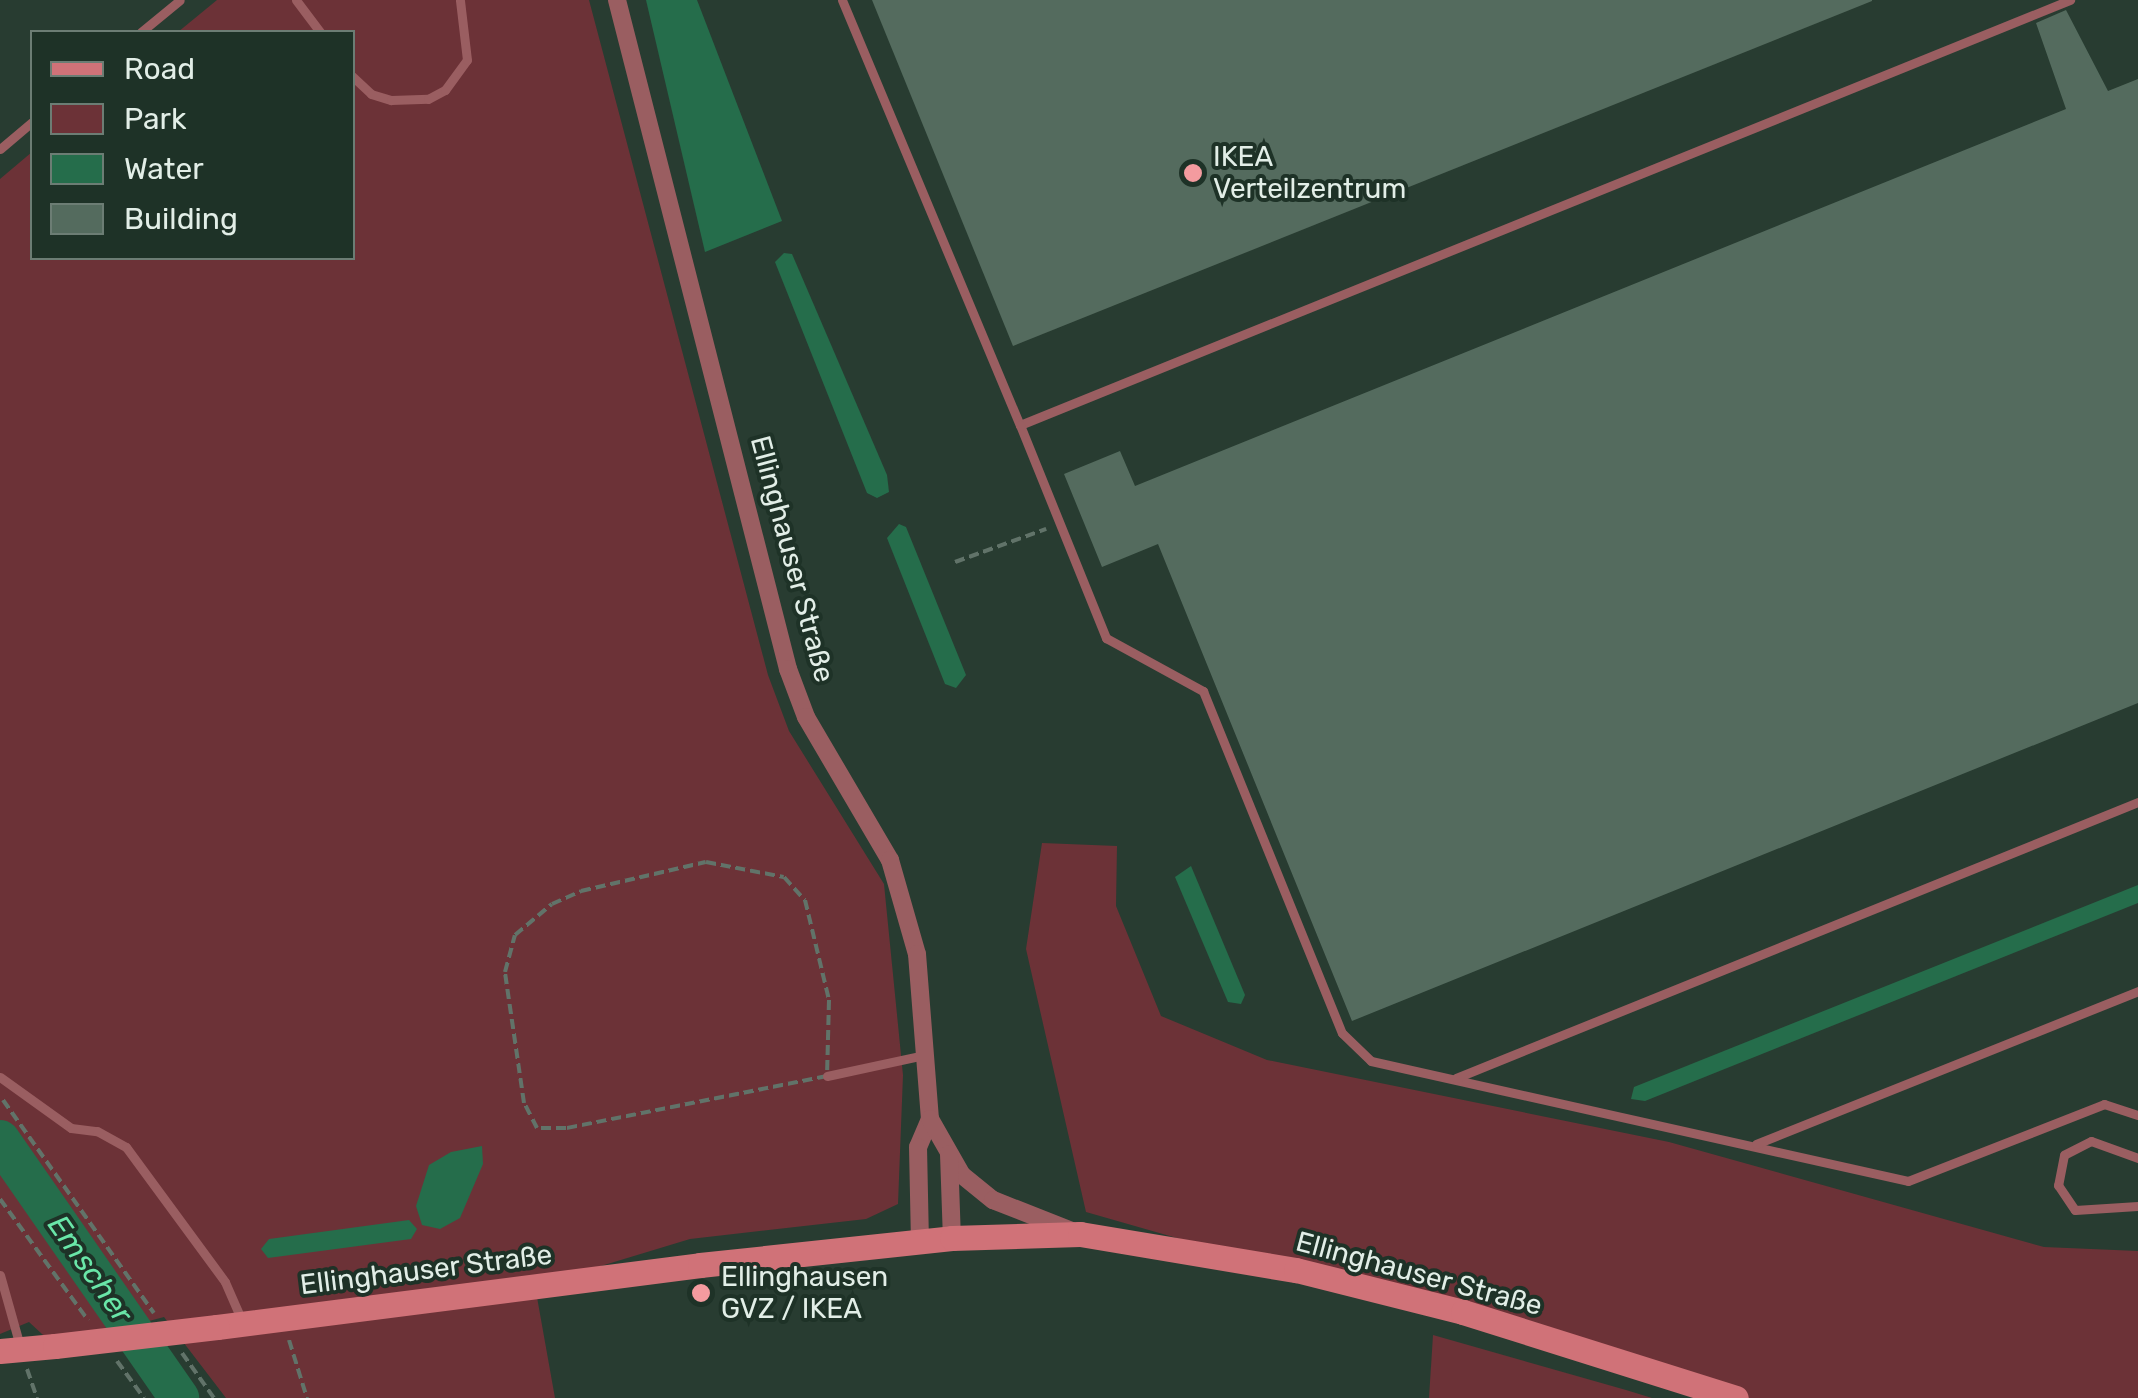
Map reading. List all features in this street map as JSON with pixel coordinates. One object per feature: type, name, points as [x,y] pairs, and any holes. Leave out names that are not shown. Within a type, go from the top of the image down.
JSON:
[{"type":"main road","name":"Ellinghauser Straße","points":[[10,1350],[952,1238],[1080,1234],[1296,1270],[1463,1312],[1736,1398]]},
{"type":"street","name":"Ellinghauser Straße","points":[[618,0],[788,669],[806,717],[890,860],[917,954],[930,1119],[962,1175],[993,1200],[1080,1234]]},
{"type":"street","name":"Ellinghauser Straße","points":[[920,1242],[918,1146],[930,1119]]},
{"type":"street","name":"Ellinghauser Straße","points":[[948,1149],[952,1238]]},
{"type":"lane","points":[[143,30],[180,0]]},
{"type":"lane","points":[[296,0],[318,30]]},
{"type":"lane","points":[[355,79],[371,94],[391,100],[428,99],[445,90],[467,60],[460,0]]},
{"type":"lane","points":[[842,0],[1106,638],[1203,691],[1342,1033],[1371,1061],[1908,1180],[2104,1104],[2138,1115]]},
{"type":"lane","points":[[1020,425],[2070,0]]},
{"type":"lane","points":[[0,149],[30,124]]},
{"type":"lane","points":[[1454,1080],[2138,802]]},
{"type":"lane","points":[[1752,1146],[2138,990]]},
{"type":"lane","points":[[827,1076],[926,1054]]},
{"type":"lane","points":[[0,1077],[70,1128],[97,1131],[126,1147],[225,1282],[230,1326]]},
{"type":"lane","points":[[2138,1158],[2091,1141],[2064,1155],[2058,1185],[2075,1210],[2138,1206]]},
{"type":"lane","points":[[0,1274],[10,1350]]},
{"type":"path","points":[[955,562],[1046,529]]},
{"type":"path","points":[[706,862],[784,877],[805,900],[817,938],[832,1036],[827,1076],[566,1128],[536,1128],[524,1103],[506,954],[530,919],[581,892],[706,862]]},
{"type":"path","points":[[0,1096],[158,1319]]},
{"type":"path","points":[[0,1199],[89,1322]]},
{"type":"path","points":[[283,1319],[307,1398]]},
{"type":"path","points":[[180,1350],[214,1398]]},
{"type":"path","points":[[111,1352],[144,1398]]},
{"type":"green space","points":[[217,0],[589,0],[768,675],[789,731],[884,884],[903,1075],[898,1204],[866,1219],[690,1239],[535,1286],[555,1398],[226,1398],[164,1317],[55,1346],[29,1322],[0,1334],[0,179],[30,154],[30,260],[355,260],[355,30],[180,30]]},
{"type":"green space","points":[[1042,843],[1117,846],[1116,906],[1161,1016],[1267,1060],[1669,1142],[2044,1247],[2138,1251],[2138,1398],[1735,1398],[1086,1212],[1026,949]]},
{"type":"green space","points":[[1433,1335],[1626,1390],[1652,1398],[1429,1398]]},
{"type":"water","points":[[646,0],[697,0],[782,221],[705,252]]},
{"type":"water","points":[[784,253],[792,254],[887,475],[889,492],[877,498],[867,493],[775,262]]},
{"type":"water","points":[[899,524],[906,527],[966,675],[956,688],[945,684],[887,538]]},
{"type":"water","points":[[1191,866],[1245,995],[1241,1004],[1228,1002],[1175,877]]},
{"type":"water","points":[[2138,885],[2138,903],[1645,1101],[1631,1099],[1634,1087]]},
{"type":"water","points":[[482,1146],[483,1164],[460,1218],[440,1229],[422,1225],[416,1206],[429,1165],[451,1152]]},
{"type":"water","points":[[409,1220],[417,1229],[411,1239],[268,1258],[261,1249],[269,1239]]},
{"type":"building","name":"IKEA Verteilzentrum","points":[[872,0],[1872,0],[1872,1],[1013,346]]},
{"type":"building","points":[[2066,10],[2108,91],[2138,79],[2138,703],[1352,1021],[1158,544],[1102,567],[1064,474],[1120,451],[1135,486],[2066,109],[2036,23]]},
{"type":"waterway","name":"Emscher","points":[[0,1140],[179,1398]]},
{"type":"place","name":"IKEA Verteilzentrum","points":[[1193,173]]},
{"type":"place","name":"Ellinghausen GVZ / IKEA","points":[[701,1293]]}]
